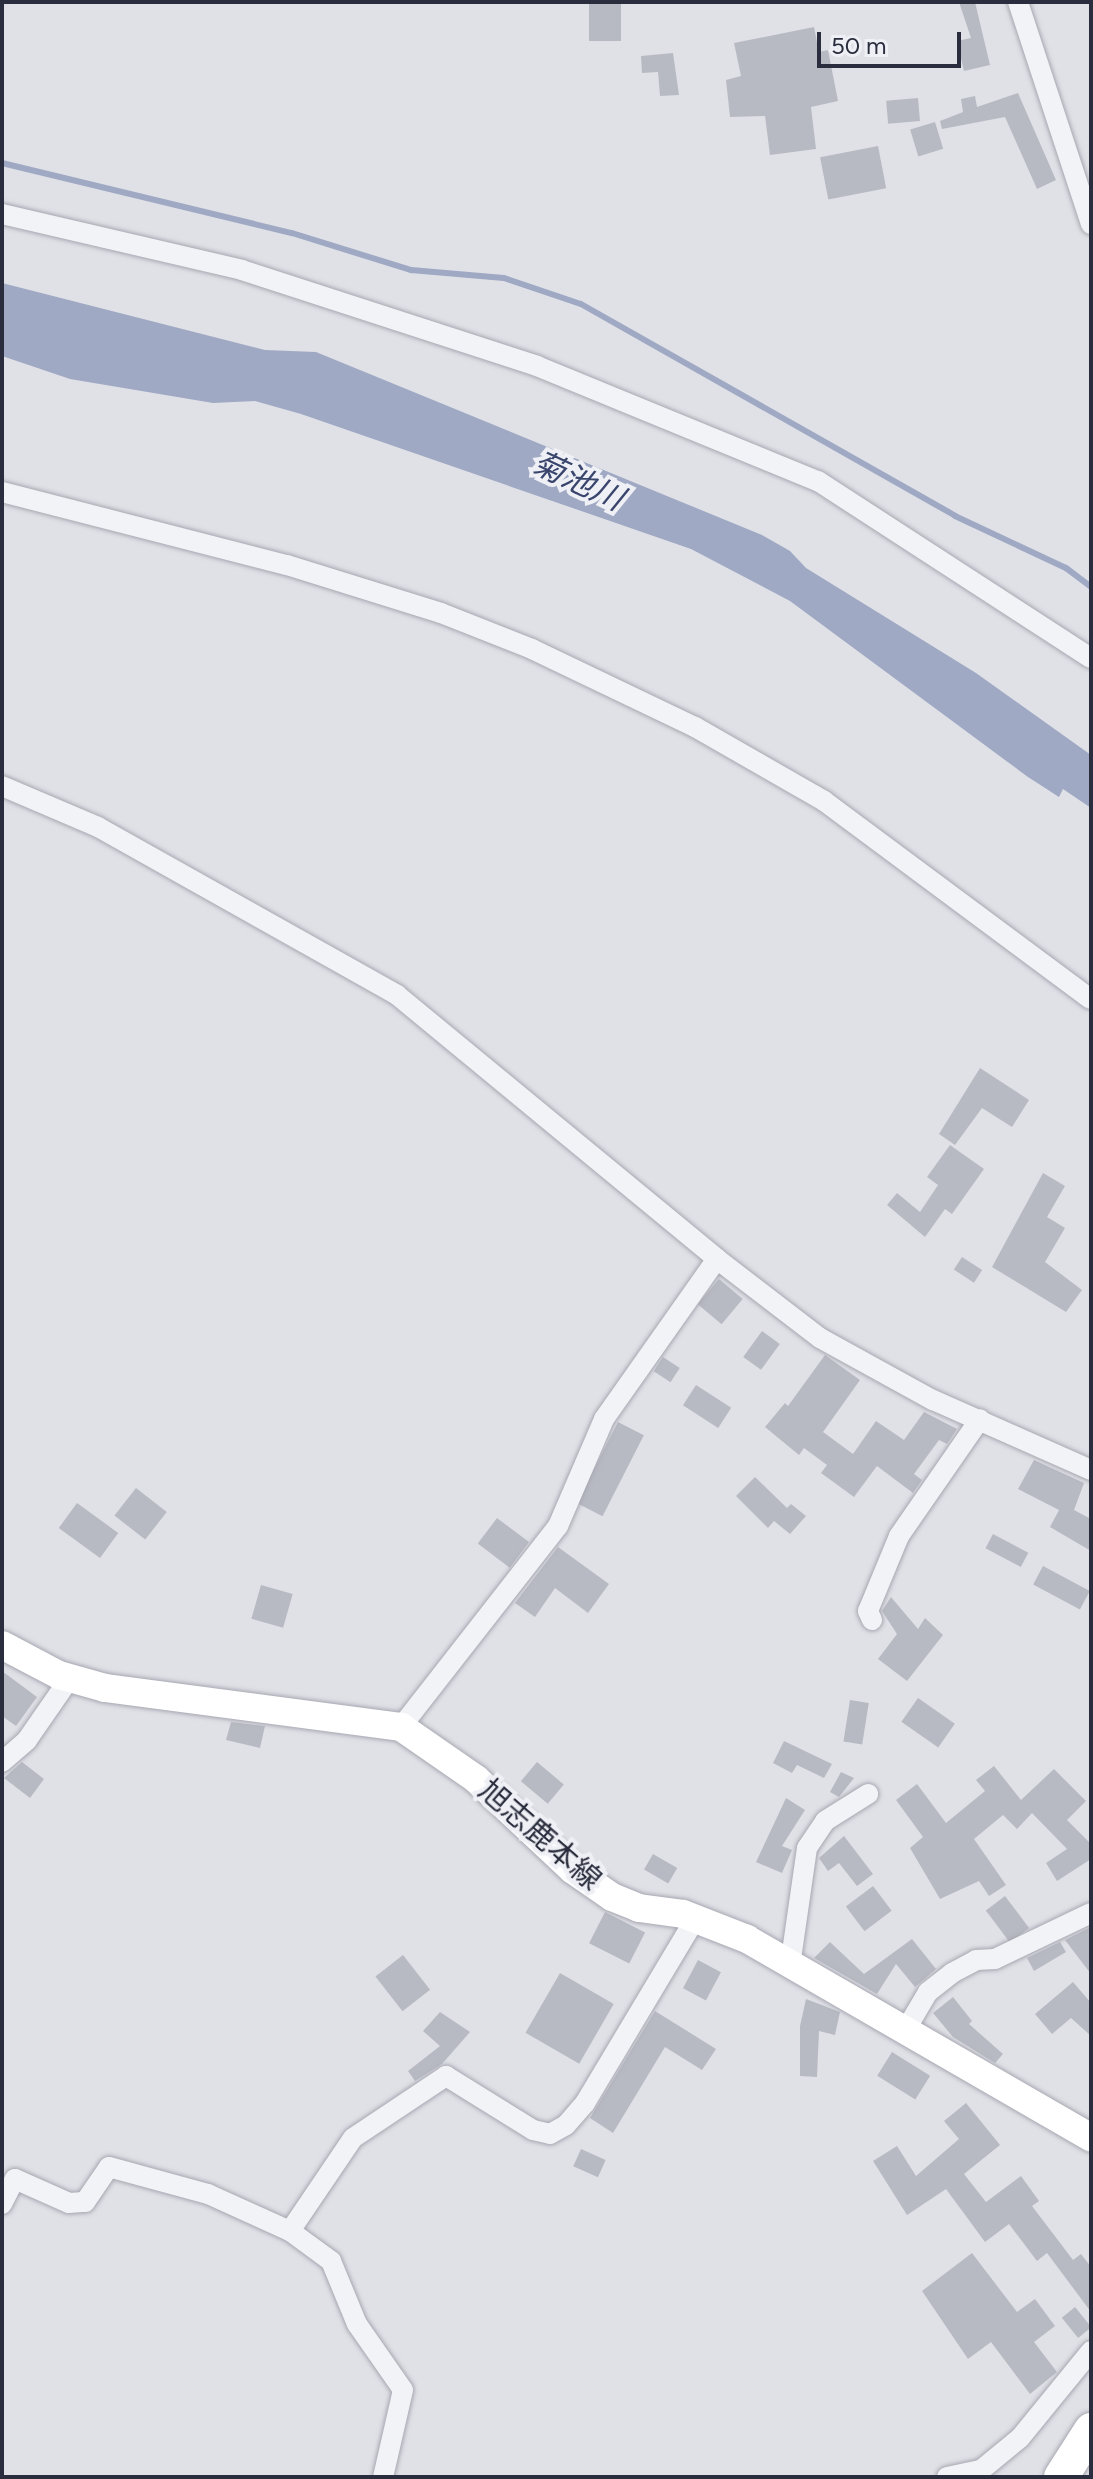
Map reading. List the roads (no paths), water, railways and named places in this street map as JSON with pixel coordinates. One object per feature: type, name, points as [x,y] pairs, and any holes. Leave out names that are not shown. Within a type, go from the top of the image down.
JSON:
[{"type":"highway","points":[[1061,2477],[1091,2430]]},
{"type":"main road","name":"旭志鹿本線","points":[[2,1645],[70,1678],[105,1688],[401,1727],[476,1779],[573,1870],[612,1897],[695,1919],[747,1939],[1091,2138]]},
{"type":"street","points":[[1026,4],[1087,200],[1091,224]]},
{"type":"street","points":[[2,214],[242,270],[537,366],[818,481],[1091,658]]},
{"type":"street","points":[[2,492],[287,565],[532,649],[695,727],[824,801],[1091,999]]},
{"type":"street","points":[[2,786],[98,827],[397,995],[717,1259],[820,1338],[933,1400],[1091,1470]]},
{"type":"street","points":[[401,1727],[558,1526],[604,1419],[717,1259]]},
{"type":"street","points":[[872,1620],[868,1611],[899,1536],[980,1419]]},
{"type":"street","points":[[2,1762],[27,1740],[70,1678]]},
{"type":"street","points":[[790,1966],[807,1848],[825,1821],[868,1794]]},
{"type":"street","points":[[905,2031],[928,1992],[952,1973],[976,1960],[995,1959],[1091,1913]]},
{"type":"street","points":[[290,2231],[353,2138],[446,2076],[533,2130],[550,2134],[566,2125],[695,1919]]},
{"type":"street","points":[[2,2204],[15,2179],[69,2203],[85,2202],[109,2167],[208,2194],[290,2231],[331,2261],[357,2324],[403,2390],[383,2477]]},
{"type":"street","points":[[947,2477],[981,2470],[1020,2438],[1091,2351]]},
{"type":"water","name":"菊池川","points":[[2,283],[265,350],[316,352],[762,535],[790,551],[806,568],[976,673],[1091,755],[1091,808],[1063,789],[1059,797],[1028,777],[790,601],[691,549],[301,414],[255,401],[213,403],[70,379],[2,356]]},
{"type":"waterway","points":[[2,163],[292,233],[411,270],[504,278],[581,304],[955,516],[1066,568],[1091,587]]}]
